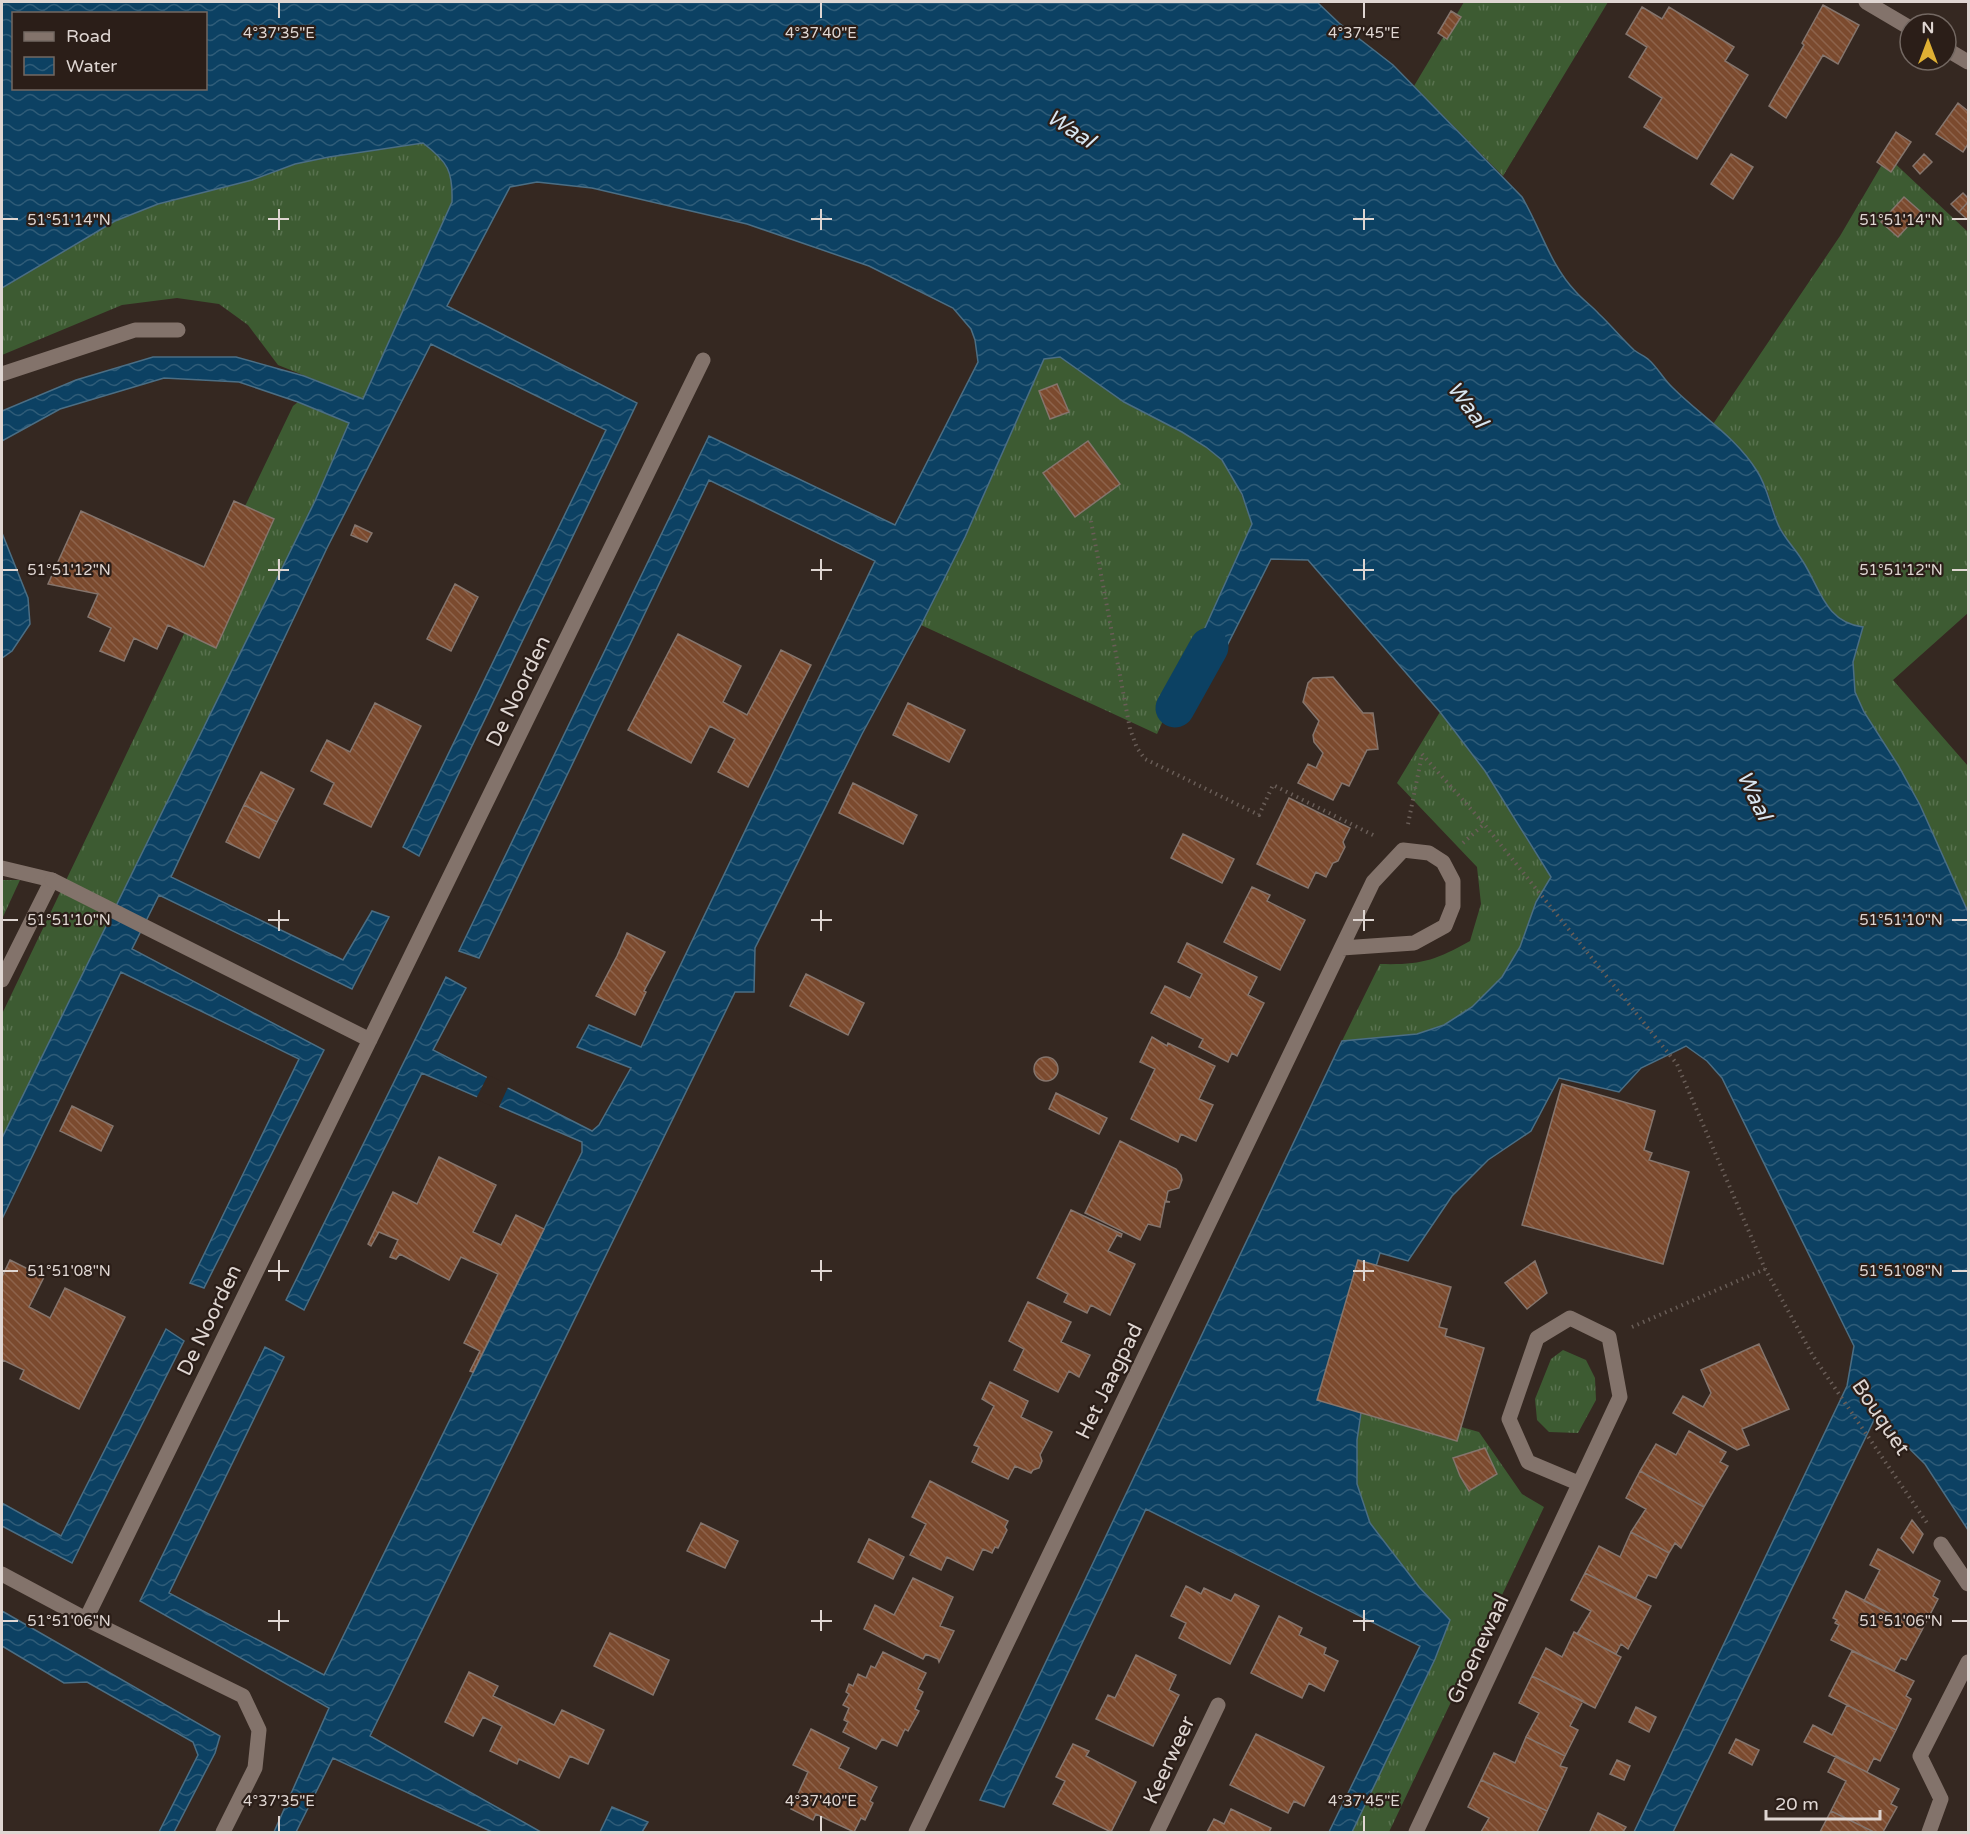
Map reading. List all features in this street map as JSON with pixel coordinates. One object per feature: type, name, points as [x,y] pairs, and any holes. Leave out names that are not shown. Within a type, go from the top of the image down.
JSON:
[{"type":"street","points":[[1866,2],[1898,21]]},
{"type":"street","points":[[2,374],[135,330],[178,330]]},
{"type":"street","name":"De Noorden","points":[[86,1619],[703,360]]},
{"type":"street","points":[[1342,948],[1414,943],[1445,926],[1453,906],[1453,881],[1443,862],[1429,853],[1403,850]]},
{"type":"street","name":"Het Jaagpad","points":[[916,1833],[1373,882],[1403,850]]},
{"type":"street","points":[[2,868],[52,880],[370,1040]]},
{"type":"street","points":[[2,980],[52,880]]},
{"type":"street","points":[[1578,1483],[1528,1462],[1509,1419],[1537,1338],[1570,1318],[1609,1337]]},
{"type":"street","name":"Groenewaal","points":[[1416,1833],[1620,1397],[1609,1337]]},
{"type":"street","points":[[1941,1544],[1968,1584]]},
{"type":"street","points":[[2,1574],[86,1619],[243,1696],[259,1731],[255,1768],[223,1833]]},
{"type":"street","points":[[1929,1833],[1941,1799],[1920,1756],[1968,1662]]},
{"type":"street","name":"Keerweer","points":[[1157,1833],[1218,1705]]},
{"type":"path","points":[[1091,521],[1130,729],[1137,748],[1145,759],[1259,815],[1273,785],[1403,850]]},
{"type":"path","name":"Bouquet","points":[[1403,850],[1422,754],[1484,824],[1677,1064],[1765,1269],[1814,1356],[1941,1544]]},
{"type":"path","points":[[1609,1337],[1765,1269]]},
{"type":"green space","points":[[1464,2],[1608,2],[1503,176],[1414,86]]},
{"type":"green space","points":[[423,143],[438,156],[447,168],[450,175],[452,202],[363,399],[278,365],[248,325],[219,304],[177,298],[122,305],[2,355],[2,288],[115,221],[158,204],[252,180],[295,164]]},
{"type":"green space","points":[[1887,156],[1968,232],[1968,613],[1893,680],[1968,766],[1968,912],[1920,805],[1864,712],[1855,692],[1853,662],[1862,628],[1844,622],[1830,610],[1778,524],[1767,490],[1758,472],[1746,456],[1713,424],[1840,236]]},
{"type":"green space","points":[[1060,357],[1124,402],[1190,435],[1213,452],[1233,476],[1252,524],[1157,734],[921,625],[965,537],[1044,359]]},
{"type":"green space","points":[[298,402],[349,423],[315,501],[2,1138],[2,1014],[293,406]]},
{"type":"green space","points":[[1440,712],[1485,771],[1551,877],[1536,902],[1520,947],[1502,977],[1472,1007],[1444,1025],[1417,1034],[1342,1041],[1380,964],[1406,964],[1427,960],[1470,941],[1481,904],[1477,867],[1397,783]]},
{"type":"green space","points":[[2,880],[20,880],[2,919]]},
{"type":"green space","points":[[1563,1350],[1586,1360],[1595,1378],[1596,1400],[1578,1433],[1549,1432],[1537,1420],[1535,1399],[1551,1359]]},
{"type":"green space","points":[[1363,1399],[1479,1432],[1522,1494],[1544,1507],[1389,1832],[1352,1832],[1435,1659],[1450,1620],[1419,1587],[1370,1523],[1357,1484],[1357,1440]]},
{"type":"water","name":"Waal","points":[[2,2],[1318,3],[1339,23],[1393,65],[1522,197],[1552,259],[1567,281],[1630,346],[1652,363],[1673,388],[1718,427],[1749,459],[1766,489],[1779,527],[1802,560],[1831,611],[1850,624],[1863,627],[1853,662],[1855,692],[1864,712],[1920,805],[1968,912],[1968,1530],[1925,1464],[1876,1416],[1673,1832],[1634,1832],[1847,1386],[1854,1346],[1722,1078],[1707,1061],[1686,1046],[1641,1068],[1619,1092],[1559,1078],[1531,1131],[1488,1160],[1452,1196],[1408,1261],[1380,1253],[1339,1391],[1363,1399],[1357,1440],[1357,1484],[1370,1523],[1419,1587],[1450,1620],[1435,1659],[1352,1832],[1329,1832],[1420,1646],[1146,1509],[1004,1807],[980,1800],[1342,1041],[1417,1034],[1444,1025],[1472,1007],[1502,977],[1520,947],[1536,902],[1551,877],[1485,771],[1440,712],[1308,560],[1271,559],[1200,699],[1176,692],[1252,524],[1242,494],[1222,460],[1206,447],[1124,402],[1060,357],[1044,359],[965,537],[862,734],[755,948],[754,992],[735,992],[370,1736],[541,1832],[492,1832],[333,1758],[296,1832],[274,1832],[329,1708],[140,1601],[265,1347],[284,1357],[169,1593],[324,1675],[582,1152],[582,1142],[422,1073],[304,1310],[286,1300],[446,977],[466,988],[433,1050],[592,1131],[599,1125],[631,1068],[577,1047],[589,1025],[641,1047],[875,561],[709,480],[479,958],[459,951],[709,436],[895,525],[978,362],[971,329],[953,308],[869,266],[747,224],[592,188],[537,182],[510,187],[447,306],[637,403],[419,856],[403,847],[606,430],[431,344],[327,548],[171,877],[343,960],[372,911],[389,917],[352,989],[159,895],[132,949],[324,1050],[204,1288],[190,1283],[299,1059],[121,972],[2,1219],[2,1138],[315,501],[349,423],[298,402],[239,382],[164,378],[60,409],[2,441],[2,411],[76,380],[153,357],[236,357],[304,376],[363,399],[452,202],[451,182],[443,162],[423,143],[295,164],[252,180],[158,204],[115,221],[2,288]]},
{"type":"water","points":[[2,533],[28,598],[30,624],[12,651],[2,658]]},
{"type":"water","points":[[166,1329],[184,1341],[72,1563],[2,1526],[2,1503],[61,1536]]},
{"type":"water","points":[[2,1611],[220,1736],[215,1753],[174,1832],[159,1832],[198,1755],[193,1742],[87,1682],[64,1683],[2,1646]]},
{"type":"water","points":[[612,1807],[648,1822],[642,1832],[600,1832]]},
{"type":"pier","points":[[488,1075],[509,1085],[498,1109],[476,1099]]},
{"type":"building","points":[[1823,5],[1859,25],[1838,64],[1823,55],[1786,118],[1769,106],[1804,45],[1802,43]]},
{"type":"building","points":[[1642,7],[1662,19],[1669,7],[1734,47],[1725,61],[1748,75],[1697,159],[1644,127],[1662,98],[1629,77],[1647,47],[1626,34]]},
{"type":"building","points":[[1451,11],[1461,17],[1447,39],[1438,33]]},
{"type":"building","points":[[1958,103],[1968,111],[1968,144],[1963,152],[1936,134]]},
{"type":"building","points":[[1896,132],[1911,142],[1891,172],[1877,162]]},
{"type":"building","points":[[1731,154],[1753,167],[1733,199],[1711,184]]},
{"type":"building","points":[[1924,154],[1932,162],[1920,174],[1913,166]]},
{"type":"building","points":[[1963,193],[1968,198],[1968,202],[1959,212],[1951,204]]},
{"type":"building","points":[[1904,197],[1921,212],[1898,237],[1881,222]]},
{"type":"building","points":[[1968,202],[1968,218],[1967,219],[1959,212]]},
{"type":"building","points":[[1057,384],[1069,412],[1050,419],[1039,391]]},
{"type":"building","points":[[1088,441],[1120,484],[1075,517],[1043,473]]},
{"type":"building","points":[[234,501],[274,519],[216,648],[168,625],[157,649],[134,638],[124,661],[100,651],[111,628],[88,617],[98,594],[48,584],[81,511],[204,567]]},
{"type":"building","points":[[355,525],[372,533],[367,542],[351,535]]},
{"type":"building","points":[[455,584],[478,597],[451,651],[427,639]]},
{"type":"building","points":[[678,634],[741,666],[723,702],[747,715],[781,650],[811,665],[748,787],[718,772],[735,739],[710,726],[691,763],[628,730]]},
{"type":"building","points":[[1333,677],[1363,713],[1373,713],[1378,749],[1367,750],[1349,786],[1342,783],[1333,800],[1298,783],[1308,764],[1316,768],[1323,753],[1314,742],[1313,735],[1319,721],[1303,702],[1308,683],[1313,678]]},
{"type":"building","points":[[375,703],[421,726],[371,827],[324,804],[334,783],[311,771],[327,740],[350,752]]},
{"type":"building","points":[[908,703],[965,730],[949,762],[893,735]]},
{"type":"building","points":[[261,772],[294,789],[277,822],[244,805]]},
{"type":"building","points":[[853,783],[917,815],[903,844],[839,813]]},
{"type":"building","points":[[1289,798],[1350,828],[1338,861],[1333,863],[1326,877],[1316,872],[1308,888],[1257,864]]},
{"type":"building","points":[[244,805],[277,822],[259,858],[226,842]]},
{"type":"building","points":[[1183,834],[1234,859],[1222,883],[1171,858]]},
{"type":"building","points":[[1252,887],[1270,895],[1267,901],[1305,920],[1280,970],[1224,942]]},
{"type":"building","points":[[627,933],[665,952],[644,991],[646,992],[635,1015],[596,996]]},
{"type":"building","points":[[1187,943],[1257,977],[1248,995],[1264,1003],[1237,1056],[1232,1053],[1228,1062],[1199,1047],[1203,1039],[1151,1013],[1165,986],[1190,998],[1202,974],[1178,962]]},
{"type":"building","points":[[806,974],[864,1003],[848,1035],[790,1006]]},
{"type":"building","points":[[1152,1037],[1167,1046],[1168,1043],[1215,1066],[1199,1099],[1213,1105],[1196,1141],[1181,1134],[1178,1142],[1131,1119],[1155,1069],[1140,1062]]},
{"type":"building","points":[[1046,1057],[1051,1058],[1057,1064],[1057,1074],[1051,1080],[1046,1081],[1041,1080],[1035,1074],[1034,1069],[1035,1064],[1041,1058]]},
{"type":"building","points":[[1562,1084],[1655,1111],[1644,1150],[1652,1153],[1649,1160],[1689,1172],[1663,1264],[1522,1225]]},
{"type":"building","points":[[1056,1093],[1107,1118],[1099,1134],[1049,1109]]},
{"type":"building","points":[[72,1106],[113,1126],[101,1151],[60,1131]]},
{"type":"building","points":[[1120,1141],[1176,1169],[1181,1175],[1179,1188],[1168,1191],[1166,1201],[1170,1202],[1165,1202],[1160,1227],[1148,1224],[1140,1240],[1085,1213]]},
{"type":"building","points":[[439,1157],[496,1185],[473,1232],[501,1245],[516,1215],[544,1229],[473,1372],[470,1371],[480,1351],[464,1343],[498,1274],[461,1257],[449,1280],[400,1254],[396,1259],[390,1257],[398,1240],[379,1232],[371,1246],[368,1244],[393,1192],[417,1204]]},
{"type":"building","points":[[1071,1210],[1122,1234],[1121,1237],[1117,1235],[1108,1251],[1135,1264],[1110,1315],[1091,1305],[1087,1313],[1064,1302],[1068,1294],[1037,1278]]},
{"type":"building","points":[[10,1260],[44,1277],[29,1307],[50,1318],[65,1288],[125,1317],[79,1409],[20,1379],[24,1370],[3,1360],[2,1363],[2,1277]]},
{"type":"building","points":[[1358,1260],[1451,1287],[1439,1327],[1447,1329],[1445,1336],[1484,1348],[1457,1441],[1317,1400]]},
{"type":"building","points":[[1535,1261],[1547,1293],[1527,1309],[1505,1283]]},
{"type":"building","points":[[1028,1302],[1071,1322],[1061,1342],[1090,1355],[1079,1377],[1069,1371],[1058,1392],[1014,1370],[1024,1349],[1009,1341]]},
{"type":"building","points":[[1759,1344],[1789,1409],[1742,1429],[1749,1445],[1737,1450],[1673,1413],[1683,1396],[1703,1407],[1711,1393],[1701,1370]]},
{"type":"building","points":[[990,1382],[1028,1401],[1021,1417],[1052,1432],[1040,1455],[1042,1461],[1039,1468],[1031,1473],[1015,1466],[1008,1479],[972,1462],[979,1447],[974,1445],[994,1406],[982,1399]]},
{"type":"building","points":[[1689,1431],[1726,1452],[1720,1462],[1728,1466],[1704,1507],[1640,1471],[1656,1444],[1676,1455]]},
{"type":"building","points":[[1485,1448],[1497,1474],[1469,1491],[1453,1458]]},
{"type":"building","points":[[1640,1471],[1704,1507],[1681,1548],[1675,1543],[1669,1553],[1631,1532],[1646,1509],[1626,1498]]},
{"type":"building","points":[[930,1481],[1008,1521],[1005,1527],[1007,1530],[998,1548],[995,1547],[992,1553],[983,1549],[973,1570],[947,1557],[941,1570],[910,1555],[926,1524],[912,1517]]},
{"type":"building","points":[[1912,1520],[1923,1534],[1913,1553],[1901,1538]]},
{"type":"building","points":[[701,1523],[738,1541],[725,1568],[687,1551]]},
{"type":"building","points":[[1631,1532],[1669,1553],[1656,1578],[1648,1575],[1635,1599],[1585,1573],[1599,1546],[1620,1557]]},
{"type":"building","points":[[869,1539],[904,1557],[893,1579],[858,1562]]},
{"type":"building","points":[[1878,1549],[1940,1581],[1933,1596],[1938,1599],[1922,1630],[1864,1601],[1880,1570],[1870,1565]]},
{"type":"building","points":[[1585,1573],[1651,1606],[1628,1649],[1621,1644],[1616,1654],[1577,1634],[1591,1611],[1571,1600]]},
{"type":"building","points":[[913,1578],[953,1597],[940,1626],[954,1631],[939,1662],[938,1659],[926,1654],[923,1659],[864,1629],[875,1605],[894,1615]]},
{"type":"building","points":[[1186,1586],[1201,1594],[1204,1588],[1231,1601],[1235,1594],[1259,1606],[1230,1664],[1179,1638],[1186,1623],[1171,1616]]},
{"type":"building","points":[[1846,1591],[1922,1630],[1906,1660],[1901,1658],[1894,1671],[1831,1640],[1839,1625],[1833,1618]]},
{"type":"building","points":[[1279,1616],[1302,1628],[1299,1635],[1326,1648],[1324,1654],[1338,1661],[1324,1691],[1309,1683],[1302,1698],[1251,1673]]},
{"type":"building","points":[[1574,1632],[1621,1657],[1595,1708],[1532,1676],[1546,1648],[1562,1657]]},
{"type":"building","points":[[610,1633],[669,1660],[653,1695],[594,1666]]},
{"type":"building","points":[[1852,1651],[1914,1681],[1906,1696],[1911,1699],[1896,1730],[1829,1696]]},
{"type":"building","points":[[883,1652],[926,1673],[918,1689],[923,1692],[915,1709],[919,1711],[908,1731],[905,1729],[897,1746],[882,1739],[876,1749],[843,1732],[848,1722],[844,1720],[849,1708],[843,1705],[849,1694],[846,1692],[849,1684],[853,1686],[858,1674],[866,1678],[871,1666],[875,1668]]},
{"type":"building","points":[[1136,1655],[1176,1675],[1169,1690],[1179,1695],[1153,1746],[1096,1719],[1108,1695],[1115,1698]]},
{"type":"building","points":[[469,1672],[498,1686],[493,1696],[554,1725],[562,1710],[604,1730],[588,1764],[570,1756],[559,1778],[519,1759],[517,1764],[490,1751],[502,1726],[483,1717],[473,1736],[445,1722]]},
{"type":"building","points":[[1532,1676],[1583,1701],[1570,1726],[1578,1730],[1565,1756],[1526,1737],[1539,1713],[1519,1703]]},
{"type":"building","points":[[1847,1705],[1896,1730],[1880,1761],[1874,1758],[1867,1772],[1804,1742],[1813,1725],[1832,1735]]},
{"type":"building","points":[[1636,1707],[1656,1717],[1649,1732],[1629,1722]]},
{"type":"building","points":[[811,1729],[849,1748],[839,1768],[877,1787],[865,1820],[861,1818],[854,1832],[816,1814],[813,1820],[791,1809],[808,1772],[793,1765]]},
{"type":"building","points":[[1256,1734],[1324,1767],[1304,1806],[1294,1801],[1288,1813],[1230,1785]]},
{"type":"building","points":[[1526,1737],[1565,1756],[1560,1766],[1567,1768],[1547,1811],[1481,1780],[1494,1753],[1515,1763]]},
{"type":"building","points":[[1736,1739],[1759,1750],[1752,1765],[1729,1753]]},
{"type":"building","points":[[1073,1744],[1089,1751],[1086,1756],[1136,1782],[1111,1832],[1053,1804],[1065,1781],[1056,1777]]},
{"type":"building","points":[[1836,1756],[1899,1789],[1891,1804],[1897,1807],[1883,1832],[1874,1832],[1831,1811],[1846,1781],[1828,1772]]},
{"type":"building","points":[[1617,1760],[1630,1766],[1624,1780],[1610,1774]]},
{"type":"building","points":[[1481,1780],[1547,1811],[1537,1832],[1481,1832],[1489,1818],[1468,1807]]},
{"type":"building","points":[[1231,1809],[1271,1828],[1269,1832],[1207,1832],[1214,1819],[1224,1824]]},
{"type":"building","points":[[1831,1811],[1874,1832],[1820,1832]]},
{"type":"building","points":[[1598,1813],[1626,1827],[1623,1832],[1590,1831]]},
{"type":"waterway","points":[[1175,708],[1209,647]]}]
